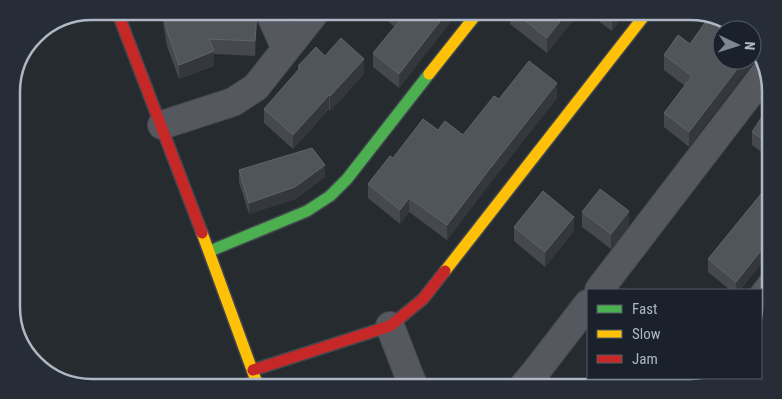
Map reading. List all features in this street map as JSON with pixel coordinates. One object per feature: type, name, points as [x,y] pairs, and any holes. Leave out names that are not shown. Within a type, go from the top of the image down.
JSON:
[{"type":"street","points":[[121,20],[210,251],[256,379]]},
{"type":"street","points":[[273,20],[286,49]]},
{"type":"street","points":[[162,125],[234,102],[256,87],[309,20]]},
{"type":"street","points":[[210,251],[307,211],[330,196],[347,179],[472,20]]},
{"type":"street","points":[[253,370],[390,326],[423,299],[641,20]]},
{"type":"street","points":[[600,289],[761,79]]},
{"type":"street","points":[[530,379],[587,305]]},
{"type":"street","points":[[390,326],[411,379]]},
{"type":"building","points":[[165,20],[256,20],[255,41],[209,39],[214,51],[179,65],[167,31]]},
{"type":"building","points":[[400,20],[441,20],[399,74],[373,53]]},
{"type":"building","points":[[524,20],[561,20],[547,38]]},
{"type":"building","points":[[706,22],[712,24],[712,70],[736,70],[689,132],[664,113],[692,76],[664,55],[678,35],[690,44]]},
{"type":"building","points":[[341,38],[364,59],[293,135],[264,109],[300,68],[298,66],[316,47],[325,56]]},
{"type":"building","points":[[529,61],[557,83],[447,225],[409,198],[400,210],[368,184],[390,156],[393,158],[423,119],[438,130],[445,121],[463,135],[494,96],[499,99]]},
{"type":"building","points":[[762,117],[762,139],[752,132]]},
{"type":"building","points":[[312,148],[325,165],[295,187],[249,203],[239,170]]},
{"type":"building","points":[[600,189],[629,211],[611,234],[582,212]]},
{"type":"building","points":[[543,191],[574,217],[545,252],[514,227]]},
{"type":"building","points":[[762,193],[762,249],[736,282],[708,259]]},
{"type":"traffic: fast","points":[[210,251],[307,211],[330,196],[347,179],[429,74]]},
{"type":"traffic: slow","points":[[429,74],[472,20]]},
{"type":"traffic: slow","points":[[445,271],[641,20]]},
{"type":"traffic: slow","points":[[202,233],[255,379]]},
{"type":"traffic: jam","points":[[120,20],[202,233]]},
{"type":"traffic: jam","points":[[253,370],[390,326],[423,299],[445,271]]}]
